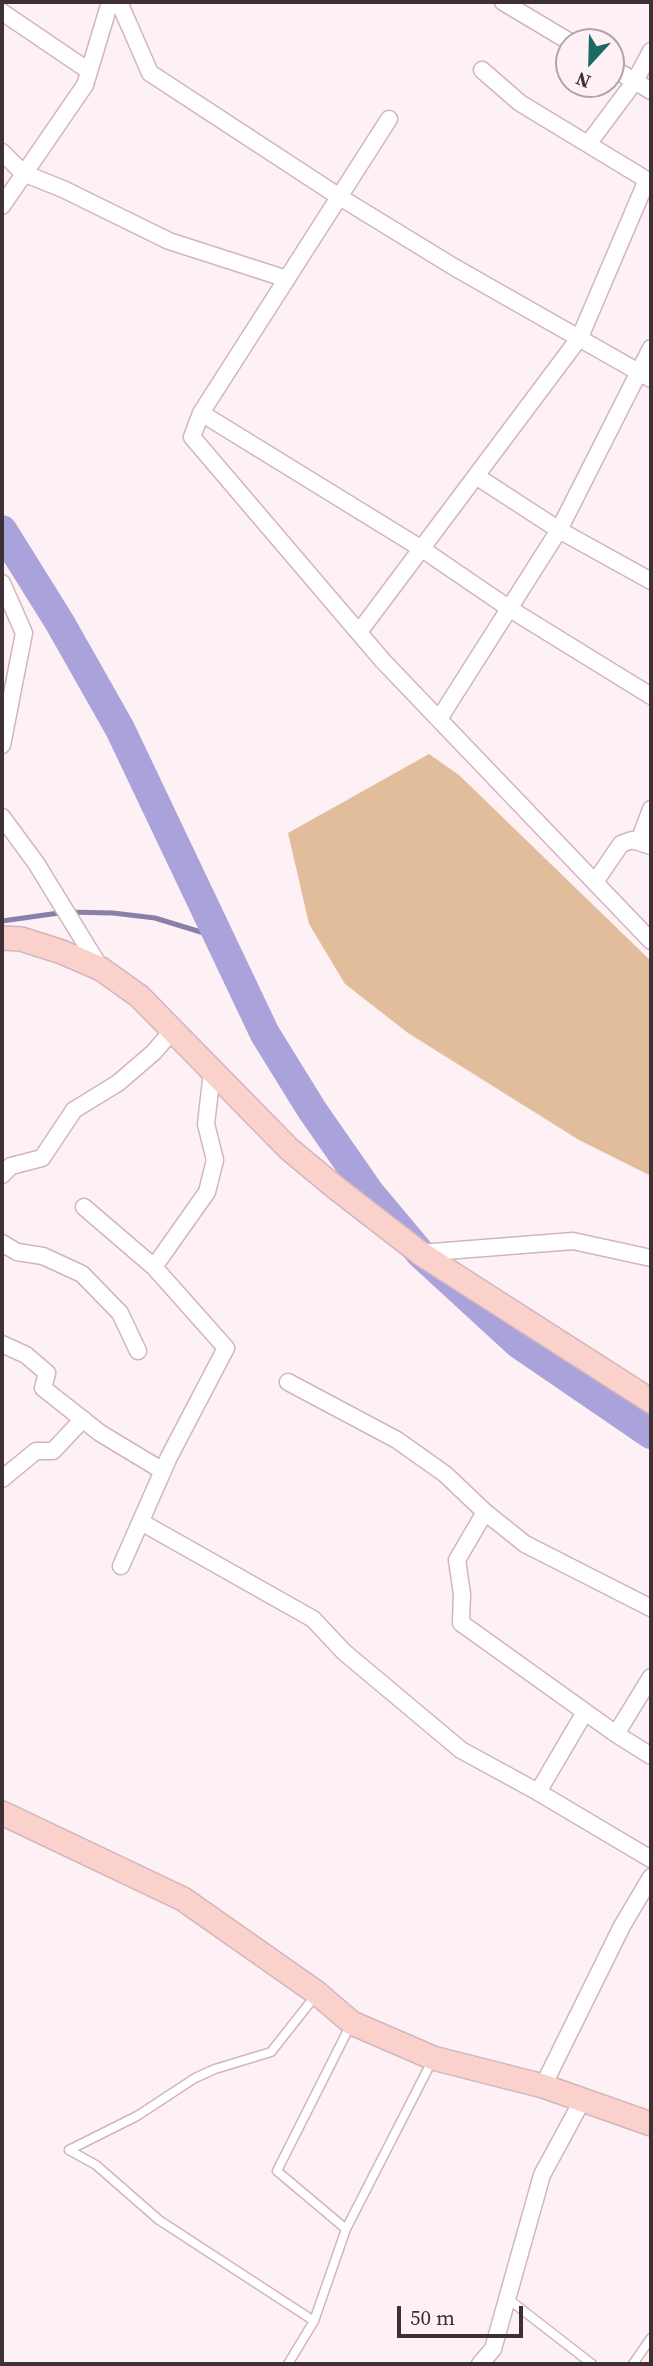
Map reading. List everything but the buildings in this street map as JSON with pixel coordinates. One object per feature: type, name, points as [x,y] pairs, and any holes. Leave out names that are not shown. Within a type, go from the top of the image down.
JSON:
[{"type":"main road","points":[[2,938],[21,939],[101,969],[139,996],[289,1149],[419,1253],[651,1401]]},
{"type":"main road","points":[[2,1814],[183,1899],[317,1993],[352,2023],[433,2059],[543,2086],[651,2124]]},
{"type":"street","points":[[2,206],[85,85],[110,2]]},
{"type":"street","points":[[119,2],[150,74],[338,196],[454,267],[645,375]]},
{"type":"street","points":[[503,2],[555,33]]},
{"type":"street","points":[[2,12],[89,71]]},
{"type":"street","points":[[588,144],[635,81],[651,51]]},
{"type":"street","points":[[359,632],[580,337],[647,180],[520,103],[482,70]]},
{"type":"street","points":[[625,75],[651,91]]},
{"type":"street","points":[[389,119],[201,413],[192,437],[359,632],[651,941]]},
{"type":"street","points":[[2,152],[23,173],[63,189],[169,241],[287,279]]},
{"type":"street","points":[[439,719],[559,530],[645,375],[651,348]]},
{"type":"street","points":[[201,413],[422,549],[510,609],[651,696]]},
{"type":"street","points":[[476,476],[559,530],[651,581]]},
{"type":"street","points":[[2,583],[24,633],[2,745]]},
{"type":"street","points":[[595,882],[621,845],[632,840],[645,843],[651,808]]},
{"type":"street","points":[[2,817],[37,863],[101,969]]},
{"type":"street","points":[[2,1175],[11,1166],[42,1158],[74,1110],[118,1083],[154,1052],[172,1031]]},
{"type":"street","points":[[154,1267],[207,1192],[215,1160],[206,1124],[212,1073]]},
{"type":"street","points":[[84,1207],[154,1267],[226,1348],[204,1386],[163,1471],[121,1566]]},
{"type":"street","points":[[419,1253],[573,1241],[651,1258]]},
{"type":"street","points":[[2,1243],[17,1252],[43,1256],[82,1275],[120,1313],[138,1351]]},
{"type":"street","points":[[2,1344],[26,1355],[47,1373],[43,1388],[100,1433],[163,1471]]},
{"type":"street","points":[[288,1381],[397,1440],[445,1474],[485,1512],[525,1544],[651,1608]]},
{"type":"street","points":[[3,1476],[36,1451],[53,1451],[83,1419]]},
{"type":"street","points":[[485,1512],[457,1560],[462,1594],[461,1623],[651,1756]]},
{"type":"street","points":[[141,1521],[313,1619],[344,1652],[461,1750],[651,1859]]},
{"type":"street","points":[[616,1734],[651,1677]]},
{"type":"street","points":[[538,1792],[585,1712]]},
{"type":"street","points":[[543,2086],[622,1926],[651,1877]]},
{"type":"street","points":[[480,2364],[493,2349],[542,2175],[583,2099]]},
{"type":"lane","points":[[314,2321],[159,2220],[96,2165],[69,2150],[137,2116],[205,2073],[271,2052],[317,1993]]},
{"type":"lane","points":[[346,2229],[277,2171],[352,2023]]},
{"type":"lane","points":[[288,2364],[314,2321],[346,2229],[433,2059]]},
{"type":"lane","points":[[508,2298],[592,2364]]},
{"type":"lane","points":[[633,2364],[651,2338]]},
{"type":"shaded area","points":[[429,754],[459,775],[651,961],[651,1176],[579,1140],[408,1033],[345,984],[309,924],[288,833]]},
{"type":"waterway","points":[[2,530],[60,623],[120,729],[265,1034],[312,1110],[369,1192],[420,1253],[518,1343],[651,1434]]},
{"type":"waterway","points":[[2,921],[66,912],[113,913],[155,918],[217,937]]}]
